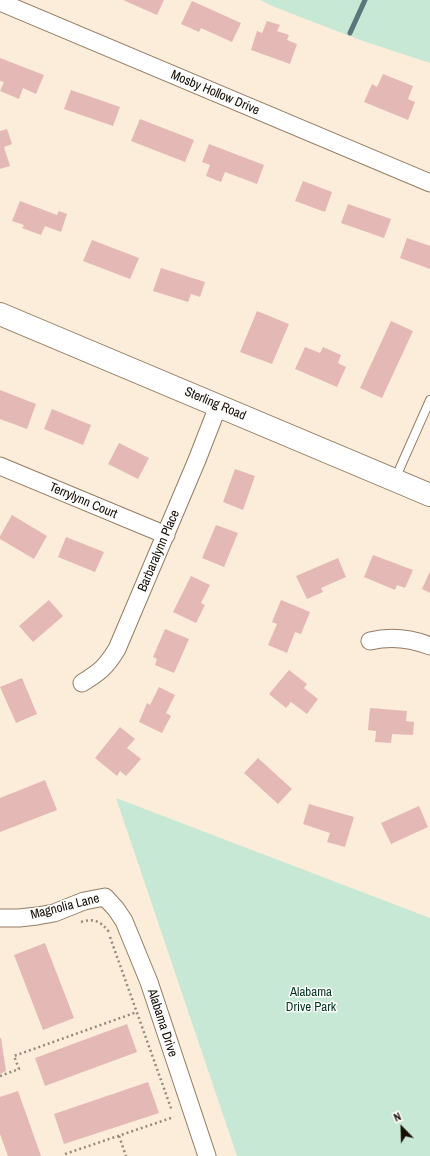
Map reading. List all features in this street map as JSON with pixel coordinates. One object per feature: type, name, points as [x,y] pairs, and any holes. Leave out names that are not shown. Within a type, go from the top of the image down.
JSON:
[{"type":"main road","name":"Sterling Road","points":[[0,314],[430,495]]},
{"type":"street","name":"Mosby Hollow Drive","points":[[0,2],[430,183]]},
{"type":"street","name":"Barbaralynn Place","points":[[82,683],[96,675],[108,664],[118,649],[218,406]]},
{"type":"street","name":"Terrylynn Court","points":[[0,466],[166,535]]},
{"type":"street","points":[[370,641],[381,638],[400,638],[430,646]]},
{"type":"street","name":"Magnolia Lane","points":[[0,918],[37,916],[58,911],[84,901],[105,897]]},
{"type":"street","name":"Alabama Drive","points":[[105,897],[124,921],[149,982],[207,1156]]},
{"type":"lane","points":[[394,480],[430,400]]},
{"type":"path","points":[[80,922],[88,920],[99,922],[108,931],[177,1122]]},
{"type":"path","points":[[0,1076],[19,1070],[14,1056],[137,1012]]},
{"type":"path","points":[[65,1154],[174,1117]]},
{"type":"path","points":[[119,1136],[126,1156]]},
{"type":"green space","points":[[260,0],[430,0],[430,63],[360,40]]},
{"type":"green space","name":"Alabama Drive Park","points":[[116,798],[430,918],[430,1156],[237,1156]]},
{"type":"building","points":[[123,0],[164,0],[157,15]]},
{"type":"building","points":[[192,1],[241,23],[232,42],[201,28],[199,32],[181,24]]},
{"type":"building","points":[[267,21],[280,25],[277,31],[289,35],[287,40],[297,44],[290,64],[251,50],[257,31],[262,33]]},
{"type":"building","points":[[0,58],[44,75],[36,94],[23,88],[19,99],[0,91],[4,82],[0,81]]},
{"type":"building","points":[[383,74],[413,86],[408,99],[415,102],[408,120],[364,102],[372,84],[377,87]]},
{"type":"building","points":[[71,90],[120,107],[113,126],[64,109]]},
{"type":"building","points":[[140,119],[194,140],[185,162],[131,141]]},
{"type":"building","points":[[7,129],[12,144],[4,147],[10,166],[0,169],[0,131]]},
{"type":"building","points":[[209,144],[264,165],[257,184],[225,172],[221,182],[206,176],[210,165],[202,162]]},
{"type":"building","points":[[303,181],[332,192],[325,212],[295,201]]},
{"type":"building","points":[[20,201],[57,215],[59,211],[67,214],[61,232],[45,226],[41,235],[22,228],[24,225],[12,221]]},
{"type":"building","points":[[348,204],[391,219],[384,238],[341,223]]},
{"type":"building","points":[[407,238],[430,246],[430,269],[400,258]]},
{"type":"building","points":[[92,240],[139,258],[130,279],[83,261]]},
{"type":"building","points":[[161,268],[205,282],[200,297],[191,294],[188,302],[153,291]]},
{"type":"building","points":[[257,311],[289,324],[272,364],[240,352]]},
{"type":"building","points":[[391,321],[413,331],[382,398],[360,388]]},
{"type":"building","points":[[305,347],[320,353],[323,347],[341,355],[338,363],[346,367],[337,387],[295,369]]},
{"type":"building","points":[[0,390],[36,404],[27,429],[0,419]]},
{"type":"building","points":[[52,409],[91,425],[83,445],[44,429]]},
{"type":"building","points":[[119,443],[149,458],[138,479],[108,464]]},
{"type":"building","points":[[235,469],[255,476],[243,510],[223,502]]},
{"type":"building","points":[[12,515],[47,536],[34,559],[0,539],[0,536]]},
{"type":"building","points":[[216,525],[238,533],[224,567],[202,558]]},
{"type":"building","points":[[66,537],[104,552],[95,572],[58,557]]},
{"type":"building","points":[[373,555],[413,570],[405,588],[397,585],[395,590],[364,577]]},
{"type":"building","points":[[338,558],[346,577],[321,588],[323,592],[307,599],[296,576]]},
{"type":"building","points":[[430,571],[430,593],[422,589]]},
{"type":"building","points":[[191,576],[210,585],[201,603],[205,605],[196,623],[173,612]]},
{"type":"building","points":[[49,600],[63,616],[33,642],[19,626]]},
{"type":"building","points":[[281,600],[310,612],[301,634],[295,632],[287,653],[268,645],[277,624],[272,622]]},
{"type":"building","points":[[165,629],[189,639],[174,673],[155,665],[157,659],[153,657]]},
{"type":"building","points":[[289,670],[307,684],[304,688],[318,699],[307,714],[291,702],[286,708],[269,694]]},
{"type":"building","points":[[22,678],[37,714],[16,723],[0,687]]},
{"type":"building","points":[[159,687],[175,695],[166,713],[171,716],[162,733],[139,722],[147,703],[150,705]]},
{"type":"building","points":[[370,708],[407,711],[406,721],[414,722],[413,735],[392,734],[391,743],[375,742],[376,731],[368,730]]},
{"type":"building","points":[[120,727],[135,739],[127,748],[141,759],[126,776],[120,771],[117,776],[95,758]]},
{"type":"building","points":[[258,758],[292,789],[278,804],[244,773]]},
{"type":"building","points":[[45,780],[57,810],[0,832],[0,798]]},
{"type":"building","points":[[309,804],[354,817],[345,847],[327,842],[330,833],[303,824]]},
{"type":"building","points":[[419,806],[428,827],[391,844],[381,823]]},
{"type":"building","points":[[45,943],[74,1018],[43,1030],[14,955]]},
{"type":"building","points":[[127,1024],[137,1052],[45,1086],[35,1058]]},
{"type":"building","points":[[0,1038],[6,1071],[0,1074]]},
{"type":"building","points":[[148,1082],[159,1113],[64,1144],[54,1114]]},
{"type":"building","points":[[18,1091],[41,1156],[8,1156],[0,1134],[0,1097]]},
{"type":"waterway","points":[[350,33],[365,0]]}]
